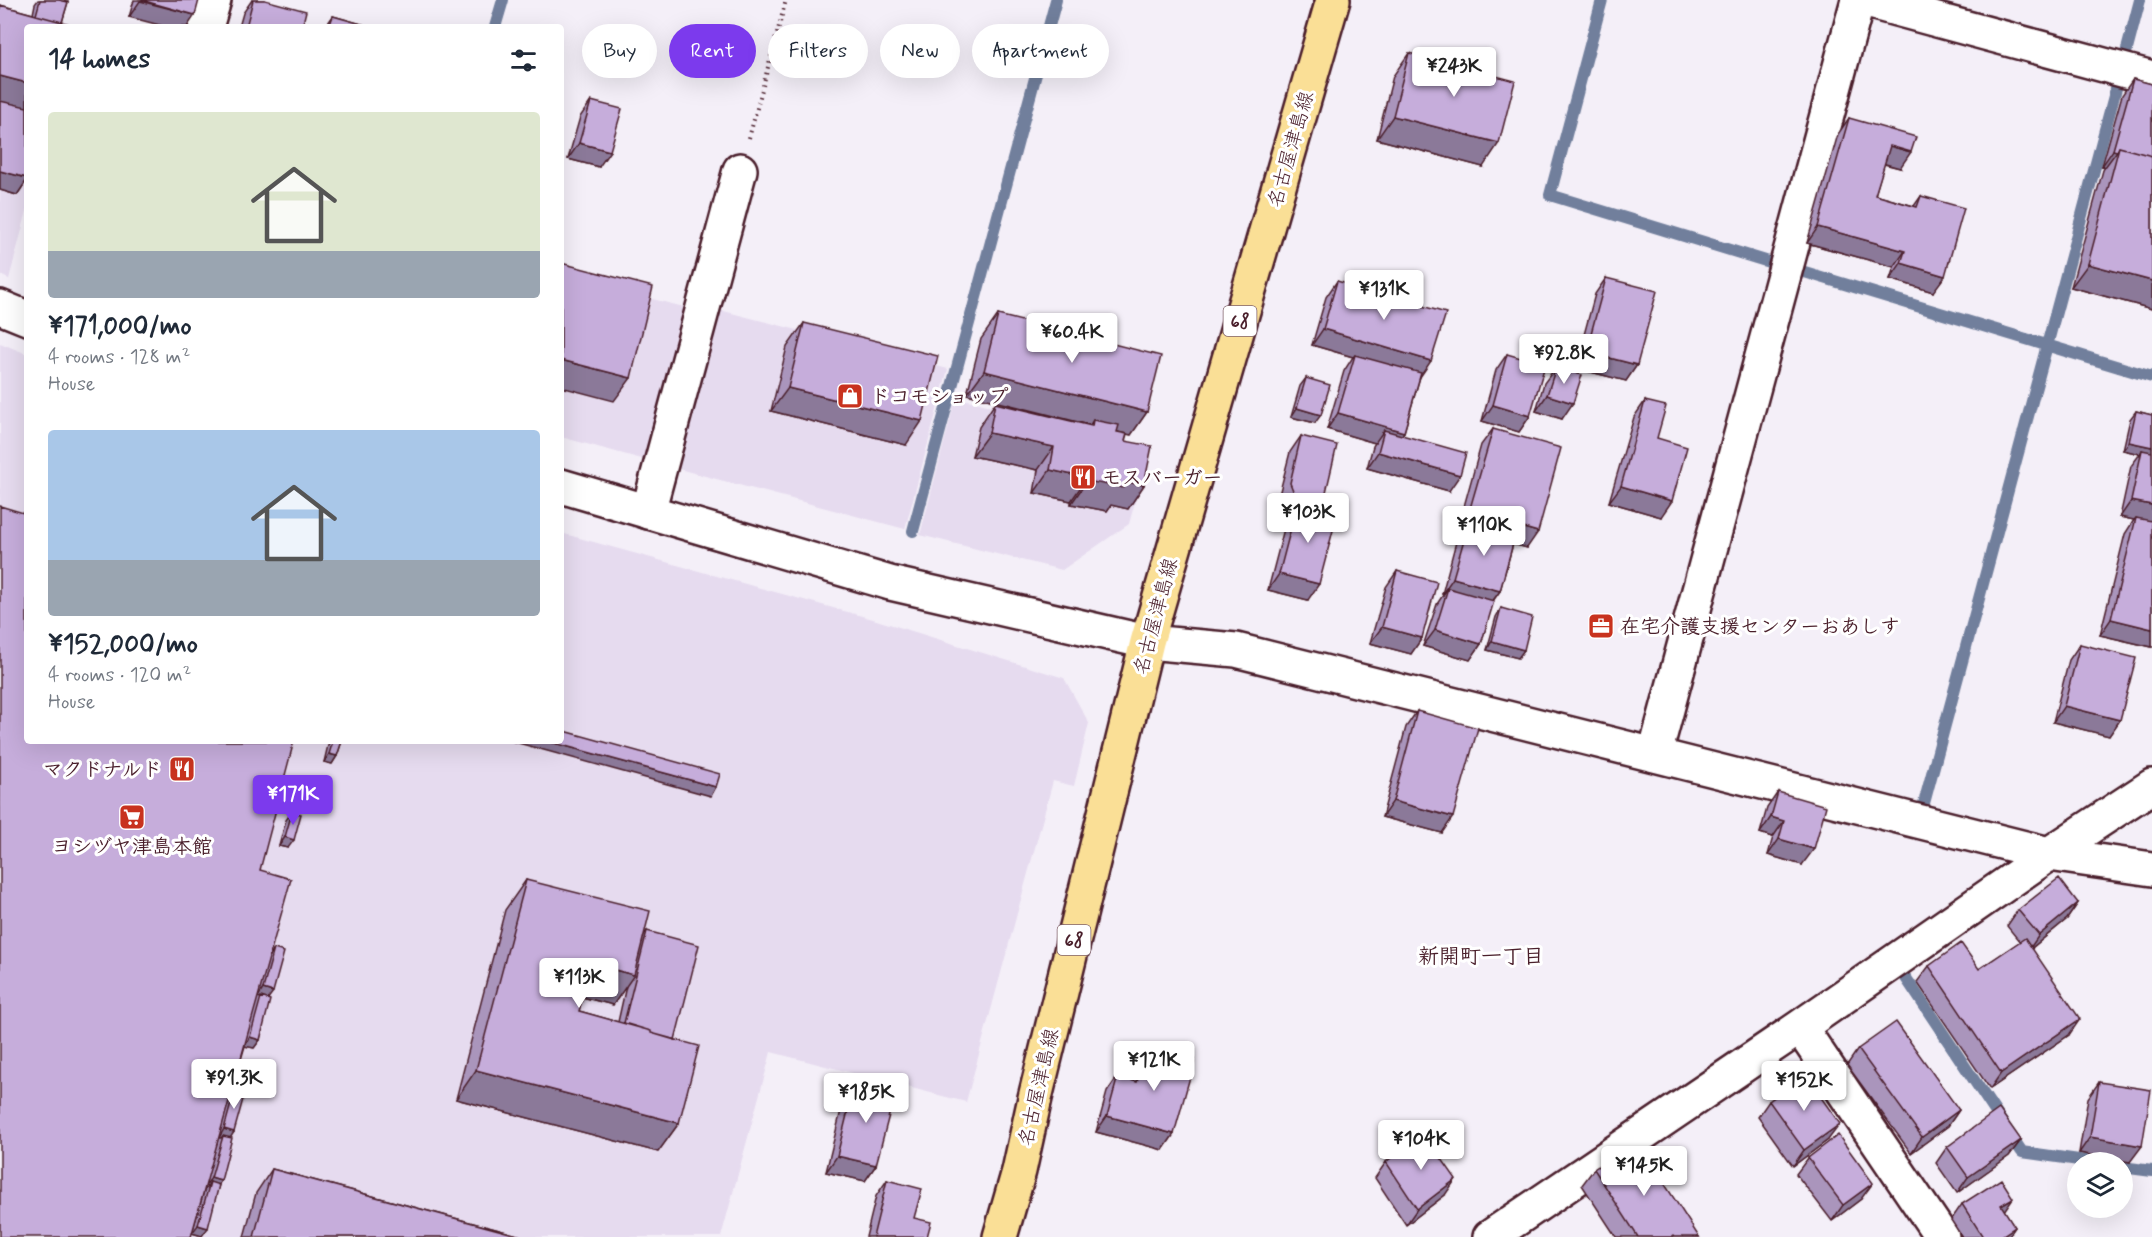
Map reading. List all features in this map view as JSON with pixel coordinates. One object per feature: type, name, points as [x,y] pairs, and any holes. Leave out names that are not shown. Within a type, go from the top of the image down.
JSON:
[{"type":"main road","name":"名古屋津島線","points":[[1000,1237],[1019,1171],[1147,642],[1333,0]]},
{"type":"street","points":[[207,24],[214,0]]},
{"type":"street","points":[[1655,754],[1857,0]]},
{"type":"street","points":[[1863,0],[2152,78]]},
{"type":"street","points":[[648,512],[740,170]]},
{"type":"street","points":[[0,307],[24,317]]},
{"type":"street","points":[[564,487],[890,583],[1147,642],[1236,650],[2049,854],[2152,869]]},
{"type":"street","points":[[1490,1237],[2152,786]]},
{"type":"street","points":[[1800,1027],[1942,1237]]},
{"type":"path","points":[[740,170],[786,0]]},
{"type":"shaded area","points":[[0,109],[24,116],[24,222],[9,279],[0,275]]},
{"type":"shaded area","points":[[564,277],[692,309],[653,462],[564,438]]},
{"type":"shaded area","points":[[712,308],[948,369],[905,529],[675,468]]},
{"type":"shaded area","points":[[0,343],[24,353],[24,744],[564,744],[564,534],[873,619],[1064,678],[1089,723],[1074,786],[1053,781],[966,1102],[771,1052],[721,1237],[0,1237]]},
{"type":"shaded area","points":[[956,397],[1150,447],[1129,524],[1062,570],[920,535]]},
{"type":"building","points":[[40,0],[68,2],[62,22],[36,15]]},
{"type":"building","points":[[141,0],[199,0],[195,15]]},
{"type":"building","points":[[253,0],[265,0],[306,11],[303,24],[247,24]]},
{"type":"building","points":[[0,5],[69,24],[24,24],[24,82],[0,76]]},
{"type":"building","points":[[333,16],[361,24],[330,24]]},
{"type":"building","points":[[1409,53],[1515,81],[1499,143],[1393,116]]},
{"type":"building","points":[[2133,79],[2152,84],[2152,156],[2119,147],[2117,151],[2113,150]]},
{"type":"building","points":[[0,101],[24,106],[24,177],[0,171]]},
{"type":"building","points":[[591,101],[622,109],[610,151],[579,143]]},
{"type":"building","points":[[1849,118],[1916,137],[1911,152],[1890,146],[1875,195],[1917,207],[1921,196],[1964,208],[1945,276],[1901,263],[1905,251],[1818,227]]},
{"type":"building","points":[[2119,147],[2152,156],[2152,281],[2088,264]]},
{"type":"building","points":[[564,264],[653,287],[631,378],[564,361]]},
{"type":"building","points":[[1606,278],[1657,291],[1637,365],[1586,352]]},
{"type":"building","points":[[1337,281],[1446,313],[1431,361],[1323,329]]},
{"type":"building","points":[[998,315],[1161,356],[1147,412],[984,371]]},
{"type":"building","points":[[804,323],[938,356],[922,421],[788,388]]},
{"type":"building","points":[[1507,354],[1545,365],[1530,416],[1493,405]]},
{"type":"building","points":[[1355,355],[1421,373],[1404,432],[1338,413]]},
{"type":"building","points":[[1556,367],[1582,375],[1573,403],[1547,395]]},
{"type":"building","points":[[1306,378],[1330,385],[1321,415],[1297,408]]},
{"type":"building","points":[[1645,401],[1666,406],[1657,438],[1687,447],[1672,501],[1621,486]]},
{"type":"building","points":[[995,403],[1092,426],[1093,420],[1119,425],[1117,432],[1127,434],[1125,441],[1152,446],[1144,485],[1125,482],[1123,488],[1087,481],[1087,478],[1050,470],[1054,447],[989,433]]},
{"type":"building","points":[[2136,411],[2152,415],[2152,447],[2129,442]]},
{"type":"building","points":[[1493,429],[1561,448],[1538,532],[1469,512]]},
{"type":"building","points":[[1384,430],[1466,453],[1460,475],[1378,452]]},
{"type":"building","points":[[1301,436],[1337,445],[1323,505],[1296,498],[1290,483]]},
{"type":"building","points":[[2142,450],[2152,452],[2152,505],[2131,501]]},
{"type":"building","points":[[1297,505],[1337,515],[1319,584],[1279,574]]},
{"type":"building","name":"ヨシヅヤ津島本館","points":[[0,506],[24,513],[24,744],[293,744],[260,870],[291,879],[191,1237],[0,1237]]},
{"type":"building","points":[[2136,518],[2152,521],[2152,629],[2111,619]]},
{"type":"building","points":[[1469,522],[1515,536],[1500,591],[1453,578]]},
{"type":"building","points":[[1397,571],[1437,582],[1422,638],[1382,627]]},
{"type":"building","points":[[1448,588],[1494,601],[1481,644],[1435,630]]},
{"type":"building","points":[[1501,608],[1532,617],[1524,650],[1492,641]]},
{"type":"building","points":[[2080,644],[2136,658],[2120,720],[2064,706]]},
{"type":"building","points":[[1417,711],[1478,728],[1453,817],[1393,801]]},
{"type":"building","points":[[564,731],[720,774],[716,787],[558,744],[564,744]]},
{"type":"building","points":[[332,744],[341,744],[337,756],[329,754]]},
{"type":"building","points":[[1778,792],[1826,806],[1814,849],[1779,839],[1784,821],[1771,817]]},
{"type":"building","points":[[292,812],[301,814],[294,840],[285,837]]},
{"type":"building","points":[[2059,878],[2078,903],[2039,935],[2018,910]]},
{"type":"building","points":[[526,880],[650,911],[634,975],[592,964],[579,1011],[699,1046],[679,1123],[476,1070]]},
{"type":"building","points":[[647,931],[699,945],[675,1040],[624,1023]]},
{"type":"building","points":[[2025,938],[2080,1019],[2001,1073],[1929,966],[1961,943],[1979,969]]},
{"type":"building","points":[[274,949],[284,952],[273,992],[263,989]]},
{"type":"building","points":[[261,997],[270,1000],[260,1040],[250,1037]]},
{"type":"building","points":[[1896,1022],[1959,1110],[1922,1137],[1858,1049]]},
{"type":"building","points":[[1147,1046],[1195,1059],[1174,1134],[1107,1116],[1118,1076],[1137,1082]]},
{"type":"building","points":[[1805,1075],[1840,1124],[1804,1150],[1769,1101]]},
{"type":"building","points":[[855,1082],[895,1092],[876,1165],[837,1156]]},
{"type":"building","points":[[2099,1082],[2151,1090],[2142,1146],[2090,1137]]},
{"type":"building","points":[[235,1089],[245,1092],[234,1132],[224,1129]]},
{"type":"building","points":[[1999,1109],[2021,1140],[1968,1177],[1947,1147]]},
{"type":"building","points":[[1423,1132],[1456,1179],[1417,1209],[1386,1162]]},
{"type":"building","points":[[1838,1135],[1873,1183],[1843,1205],[1808,1158]]},
{"type":"building","points":[[223,1136],[232,1138],[221,1181],[211,1178]]},
{"type":"building","points":[[1625,1148],[1632,1159],[1644,1152],[1699,1237],[1638,1237],[1594,1169]]},
{"type":"building","points":[[272,1169],[525,1237],[254,1237]]},
{"type":"building","points":[[2001,1179],[2013,1198],[2001,1205],[2015,1227],[2000,1237],[1983,1237],[1962,1204]]},
{"type":"building","points":[[887,1180],[922,1189],[914,1218],[931,1222],[927,1237],[873,1237]]},
{"type":"building","points":[[210,1182],[219,1185],[208,1228],[198,1225]]},
{"type":"waterway","points":[[496,24],[503,0]]},
{"type":"waterway","points":[[913,531],[1056,0]]},
{"type":"waterway","points":[[1602,0],[1550,195],[1769,262]]},
{"type":"waterway","points":[[2125,57],[2140,0]]},
{"type":"waterway","points":[[1923,807],[2118,81]]},
{"type":"waterway","points":[[1798,270],[2152,377]]},
{"type":"waterway","points":[[1906,978],[2022,1152],[2067,1158]]},
{"type":"waterway","points":[[2133,1168],[2152,1171]]},
{"type":"place","name":"ドコモショップ","points":[[850,396]]},
{"type":"place","name":"モスバーガー","points":[[1083,477]]},
{"type":"place","name":"在宅介護支援センターおあしす","points":[[1601,626]]},
{"type":"place","name":"マクドナルド","points":[[182,769]]},
{"type":"place","name":"ヨシヅヤ津島本館","points":[[132,817]]},
{"type":"district","name":"新開町一丁目","points":[[1481,956]]}]
